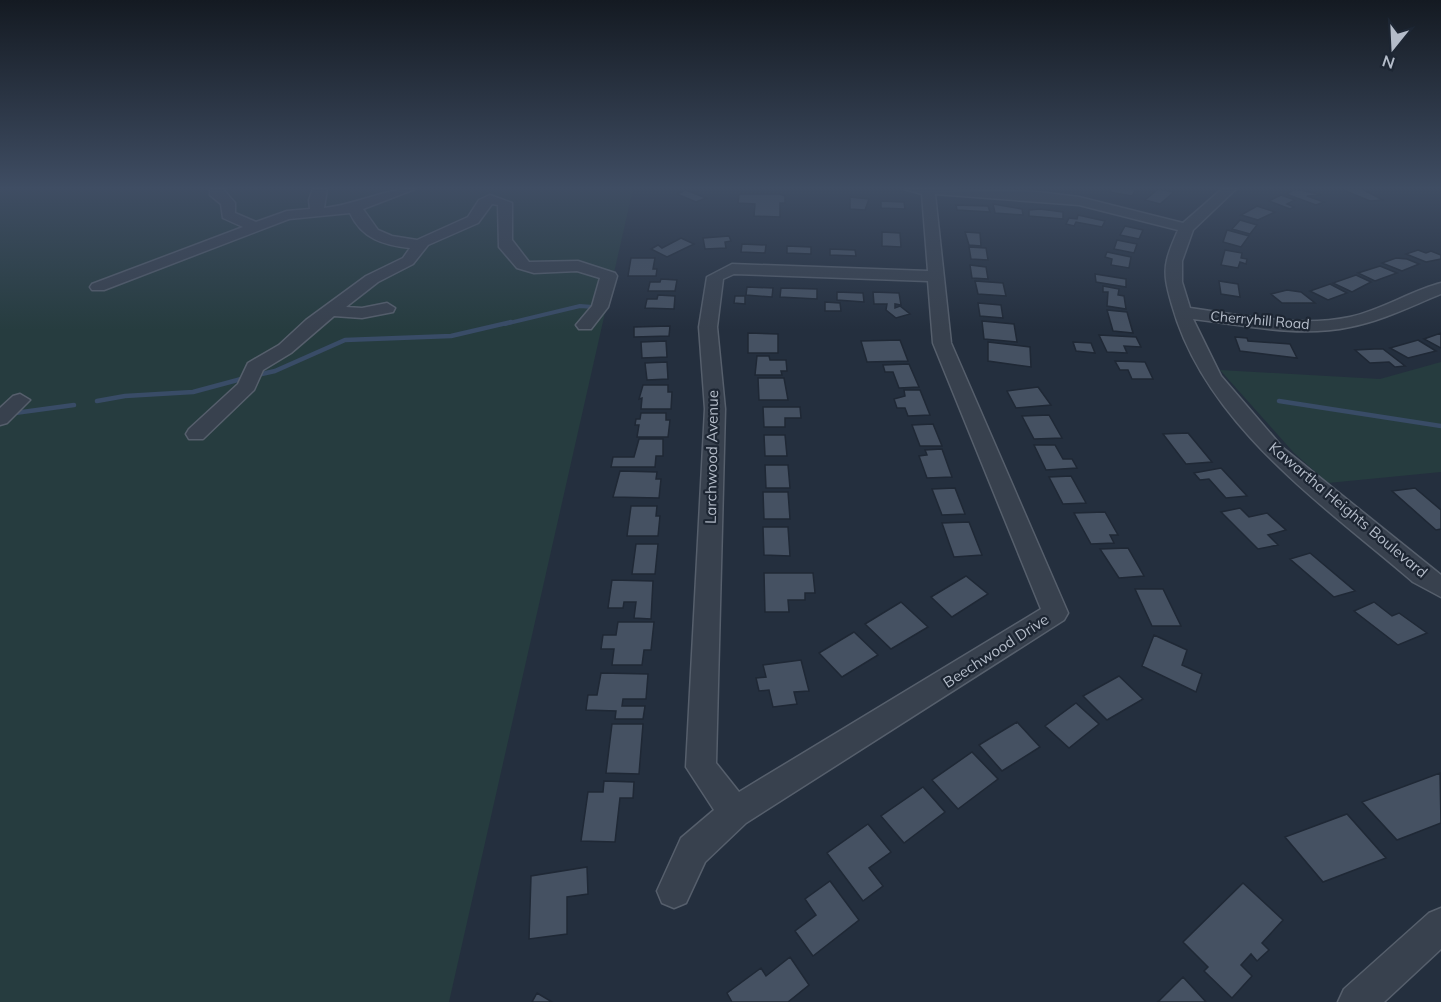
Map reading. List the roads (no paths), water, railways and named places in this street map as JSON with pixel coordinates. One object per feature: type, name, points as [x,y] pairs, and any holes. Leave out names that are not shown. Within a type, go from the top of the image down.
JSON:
[{"type":"street","points":[[98,287],[234,236]]},
{"type":"street","points":[[377,236],[389,241],[420,245]]},
{"type":"street","points":[[196,434],[250,377],[333,308],[372,279],[408,261],[420,245],[435,236]]},
{"type":"street","points":[[506,236],[507,247],[523,265],[534,268],[578,266],[609,276],[600,307],[585,325]]},
{"type":"street","name":"Beechwood Drive","points":[[674,891],[693,850],[735,812],[914,703],[1055,613],[942,343],[931,236]]},
{"type":"street","name":"Kawartha Heights Boulevard","points":[[1183,236],[1174,261],[1173,282],[1180,312],[1213,378],[1276,453],[1422,575],[1441,587]]},
{"type":"street","name":"Larchwood Avenue","points":[[735,812],[701,767],[715,409],[708,327],[715,277],[732,269],[934,276]]},
{"type":"street","name":"Cherryhill Road","points":[[1180,312],[1289,325],[1338,324],[1375,314],[1441,288]]},
{"type":"street","points":[[333,308],[334,311],[352,314],[387,308]]},
{"type":"street","points":[[0,419],[18,402]]},
{"type":"street","points":[[1358,1002],[1441,925]]},
{"type":"waterway","points":[[505,324],[580,306],[593,307]]},
{"type":"waterway","points":[[257,375],[275,371],[345,340],[451,336],[511,322]]},
{"type":"waterway","points":[[97,401],[125,396],[193,392],[245,378]]},
{"type":"waterway","points":[[1279,401],[1441,426]]},
{"type":"waterway","points":[[0,415],[74,405]]}]
